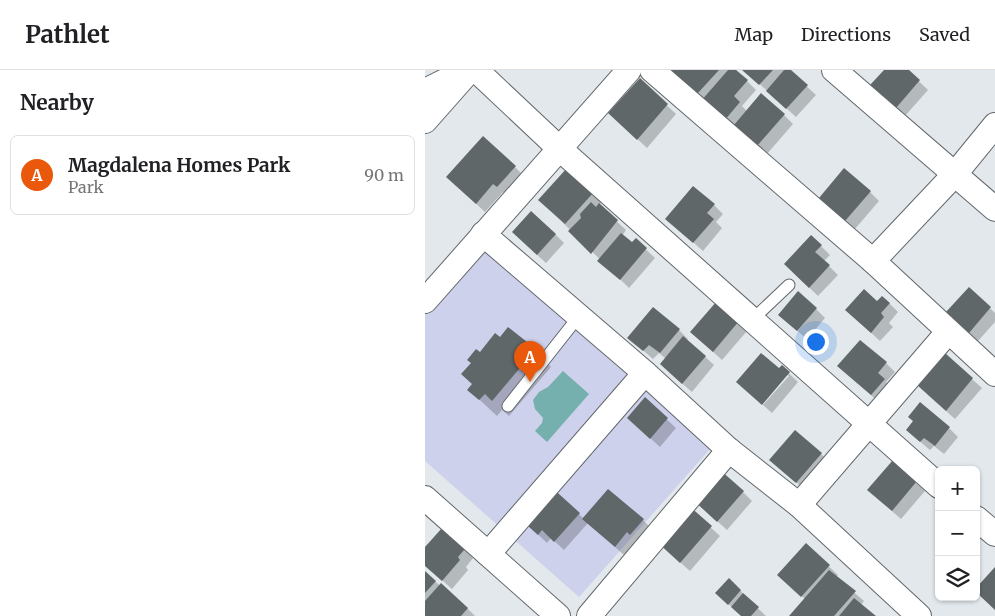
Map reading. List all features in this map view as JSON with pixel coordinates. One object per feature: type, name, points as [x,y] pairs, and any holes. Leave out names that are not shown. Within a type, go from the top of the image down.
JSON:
[{"type":"street","points":[[425,91],[468,70]]},
{"type":"street","points":[[425,121],[468,70]]},
{"type":"street","points":[[475,70],[561,150],[935,483]]},
{"type":"street","points":[[425,301],[483,234],[561,150],[629,70]]},
{"type":"street","points":[[652,70],[873,261],[995,374]]},
{"type":"street","points":[[834,70],[995,209]]},
{"type":"street","points":[[873,261],[955,174],[995,125]]},
{"type":"street","points":[[483,234],[645,372],[729,450],[799,505],[919,616]]},
{"type":"street","points":[[799,505],[948,332]]},
{"type":"street","points":[[488,554],[645,372]]},
{"type":"street","points":[[589,616],[729,450]]},
{"type":"street","points":[[425,498],[558,616]]},
{"type":"street","points":[[980,521],[995,534]]},
{"type":"lane","points":[[753,319],[789,284]]},
{"type":"lane","points":[[508,406],[579,316]]},
{"type":"shaded area","points":[[483,249],[711,448],[579,597],[425,461],[425,315]]},
{"type":"shaded area","points":[[563,371],[589,394],[547,442],[535,431],[542,423],[543,418],[535,409],[533,400],[539,392],[548,387]]},
{"type":"building","points":[[671,70],[719,70],[697,94]]},
{"type":"building","points":[[728,70],[736,70],[748,80],[734,96],[740,102],[724,121],[701,101]]},
{"type":"building","points":[[742,70],[773,70],[759,85]]},
{"type":"building","points":[[784,70],[791,70],[808,85],[786,109],[766,91]]},
{"type":"building","points":[[884,70],[909,70],[920,80],[896,108],[870,85]]},
{"type":"building","points":[[640,78],[668,104],[637,140],[608,113]]},
{"type":"building","points":[[761,93],[785,114],[757,146],[734,125]]},
{"type":"building","points":[[483,136],[516,166],[497,187],[493,184],[476,204],[446,177]]},
{"type":"building","points":[[567,168],[594,192],[565,224],[538,200]]},
{"type":"building","points":[[844,168],[871,191],[845,221],[819,198]]},
{"type":"building","points":[[693,186],[715,204],[707,213],[714,219],[693,243],[665,219]]},
{"type":"building","points":[[591,202],[596,207],[599,203],[618,220],[591,254],[568,231],[581,218],[580,214]]},
{"type":"building","points":[[531,211],[556,234],[537,255],[512,232]]},
{"type":"building","points":[[621,233],[632,242],[636,238],[647,248],[620,280],[597,261]]},
{"type":"building","points":[[811,235],[822,245],[815,252],[830,265],[809,288],[784,264]]},
{"type":"building","points":[[969,287],[991,307],[969,333],[946,312]]},
{"type":"building","points":[[864,289],[877,301],[882,296],[890,303],[881,313],[884,317],[871,333],[845,310]]},
{"type":"building","points":[[798,291],[817,308],[797,331],[778,315]]},
{"type":"building","points":[[717,301],[739,321],[713,352],[690,332]]},
{"type":"building","points":[[653,307],[680,329],[660,353],[649,345],[643,351],[627,338]]},
{"type":"building","points":[[508,327],[536,349],[492,401],[485,394],[479,400],[467,390],[472,384],[461,374],[471,363],[467,360],[476,349],[480,352],[495,333],[500,337]]},
{"type":"building","points":[[683,336],[706,356],[682,384],[660,364]]},
{"type":"building","points":[[860,340],[887,362],[878,373],[885,379],[871,395],[837,366]]},
{"type":"building","points":[[761,353],[779,368],[782,365],[790,372],[762,405],[736,382]]},
{"type":"building","points":[[945,353],[973,378],[946,411],[917,385]]},
{"type":"building","points":[[645,397],[668,418],[650,439],[627,418]]},
{"type":"building","points":[[920,402],[950,427],[935,446],[924,438],[920,442],[906,430],[913,421],[908,417]]},
{"type":"building","points":[[795,430],[822,453],[796,483],[769,460]]},
{"type":"building","points":[[893,460],[917,481],[892,511],[867,490]]},
{"type":"building","points":[[719,469],[744,491],[717,522],[692,499]]},
{"type":"building","points":[[549,485],[580,513],[554,542],[542,530],[538,535],[519,518]]},
{"type":"building","points":[[608,489],[644,519],[630,535],[627,532],[615,547],[582,519]]},
{"type":"building","points":[[688,505],[712,526],[680,563],[656,541]]},
{"type":"building","points":[[442,528],[465,549],[458,557],[460,560],[442,581],[425,566],[425,547]]},
{"type":"building","points":[[806,543],[830,565],[801,597],[777,575]]},
{"type":"building","points":[[995,567],[995,610],[980,596],[980,584]]},
{"type":"building","points":[[829,570],[856,591],[834,616],[789,616]]},
{"type":"building","points":[[425,571],[436,581],[425,593]]},
{"type":"building","points":[[729,578],[741,590],[728,605],[715,593]]},
{"type":"building","points":[[441,583],[468,608],[461,616],[425,616],[425,601]]},
{"type":"building","points":[[743,593],[759,607],[751,616],[741,616],[731,607]]},
{"type":"building","points":[[854,598],[876,616],[839,616]]},
{"type":"place","name":"Magdalena Homes Park","points":[[530,382]]}]
